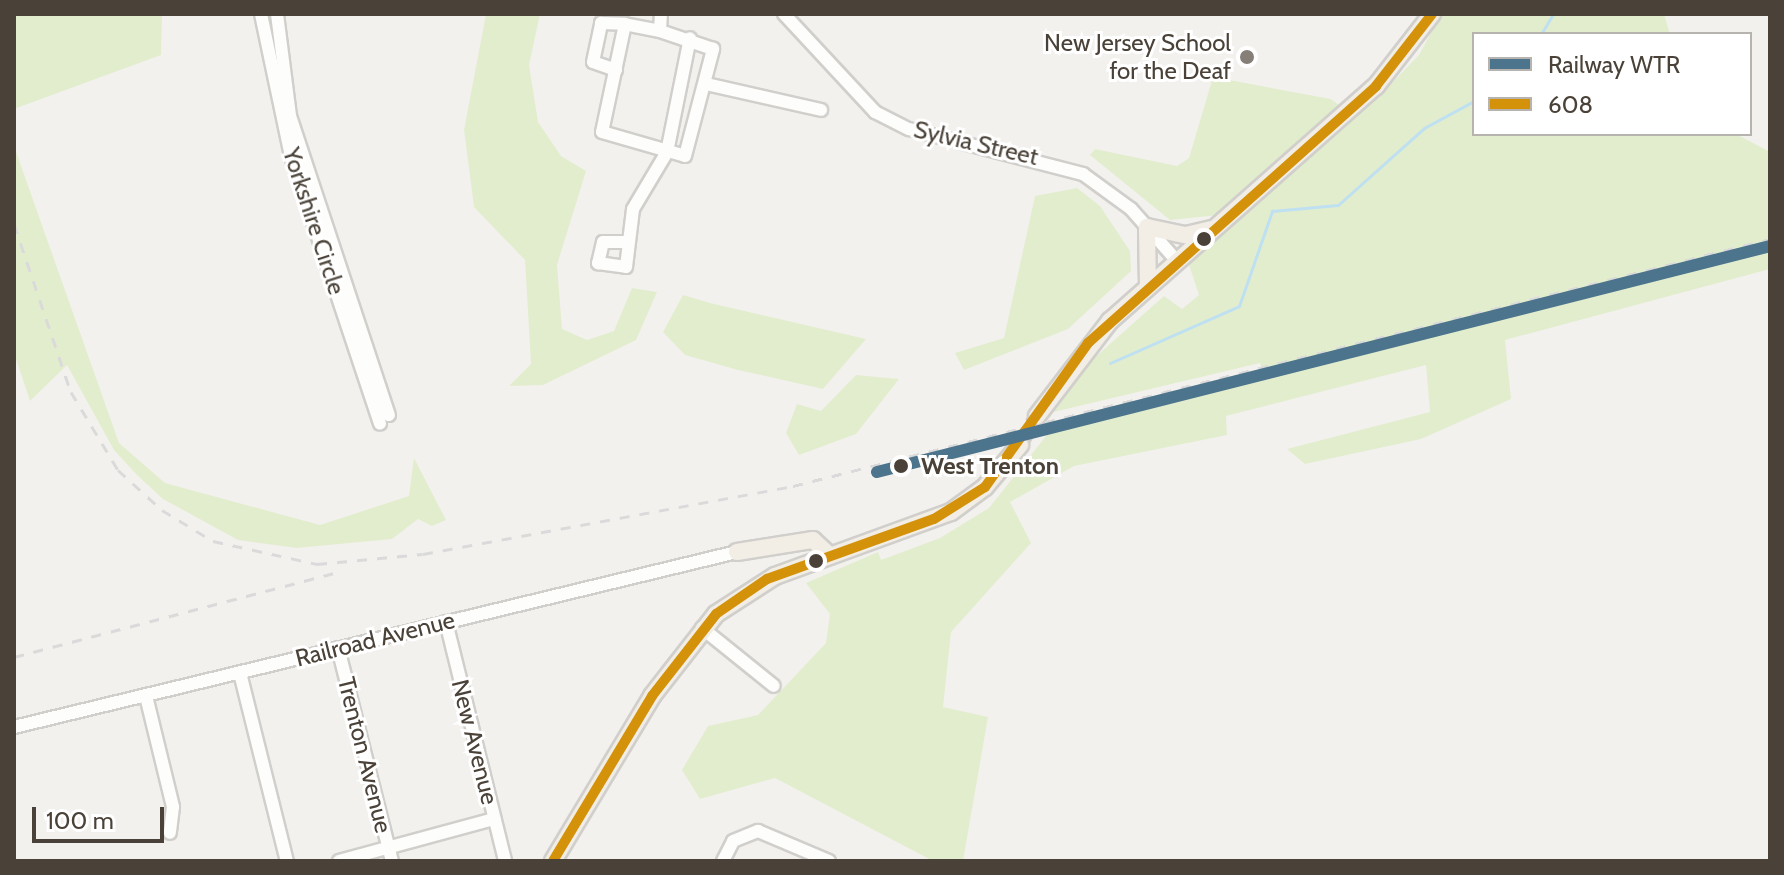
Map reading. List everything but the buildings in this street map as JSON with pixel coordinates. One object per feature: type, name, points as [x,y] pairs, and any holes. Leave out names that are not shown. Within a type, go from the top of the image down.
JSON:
[{"type":"main road","points":[[1037,416],[1088,343],[1376,86],[1432,14]]},
{"type":"main road","points":[[1148,287],[1147,227],[1186,235],[1213,229]]},
{"type":"main road","points":[[553,861],[629,731],[702,628],[748,590],[951,512],[985,487],[1020,445]]},
{"type":"main road","points":[[737,552],[813,540],[830,556]]},
{"type":"street","name":"Yorkshire Circle","points":[[261,14],[291,156],[384,419],[290,116],[277,14]]},
{"type":"street","points":[[660,31],[662,14]]},
{"type":"street","name":"Sylvia Street","points":[[784,14],[845,87],[882,116],[1065,166],[1116,196],[1177,261]]},
{"type":"street","points":[[616,70],[594,64],[604,20],[625,24],[660,31],[690,38],[713,49],[692,152],[667,152],[604,135],[625,24]]},
{"type":"street","points":[[624,242],[636,199],[667,152],[690,38]]},
{"type":"street","points":[[706,84],[821,110]]},
{"type":"street","name":"Railroad Avenue","points":[[14,727],[737,552]]},
{"type":"street","name":"New Avenue","points":[[446,622],[505,861]]},
{"type":"street","points":[[702,628],[774,686]]},
{"type":"street","name":"Trenton Avenue","points":[[338,648],[392,861]]},
{"type":"street","points":[[240,673],[287,861]]},
{"type":"street","points":[[146,696],[173,807],[170,833]]},
{"type":"street","points":[[339,861],[494,819]]},
{"type":"street","points":[[723,861],[748,833],[799,846],[829,861]]},
{"type":"green space","points":[[14,14],[162,14],[161,55],[14,109]]},
{"type":"green space","points":[[486,14],[540,14],[529,65],[538,122],[561,156],[586,171],[557,265],[562,329],[587,340],[614,331],[632,288],[657,292],[636,340],[543,385],[509,386],[531,364],[525,260],[474,207],[464,130]]},
{"type":"green space","points":[[1441,14],[1664,14],[1669,32],[1472,32],[1472,136],[1740,136],[1770,152],[1770,269],[1505,340],[1511,399],[1421,439],[1305,464],[1287,449],[1430,412],[1426,365],[1226,416],[1227,435],[1074,466],[1010,502],[1031,543],[951,632],[943,707],[988,717],[963,861],[933,861],[775,778],[700,799],[682,770],[708,726],[758,715],[826,643],[830,614],[806,583],[878,552],[881,560],[940,538],[989,508],[1054,426],[1263,372],[1260,363],[1045,414],[1075,375],[1164,296],[1182,309],[1199,295],[1189,265],[1386,89],[1419,55]]},
{"type":"green space","points":[[1213,77],[1331,99],[1344,109],[1219,215],[1170,220],[1090,155],[1095,149],[1177,166],[1189,158]]},
{"type":"green space","points":[[14,146],[119,443],[165,483],[320,525],[409,496],[414,458],[446,520],[432,526],[418,519],[392,539],[297,548],[238,540],[163,499],[137,475],[114,450],[67,365],[30,401],[14,353]]},
{"type":"green space","points":[[1077,188],[1100,206],[1130,251],[1131,271],[1068,329],[964,370],[955,353],[1004,338],[1035,196]]},
{"type":"green space","points":[[683,295],[866,339],[823,389],[738,370],[685,355],[663,332]]},
{"type":"green space","points":[[856,375],[899,379],[856,434],[799,455],[786,433],[797,404],[821,411]]},
{"type":"waterway","points":[[1542,32],[1553,14]]},
{"type":"waterway","points":[[1110,363],[1239,306],[1272,211],[1338,205],[1424,128],[1472,102]]},
{"type":"tunnel","points":[[1020,445],[1037,416]]},
{"type":"railway","points":[[14,224],[71,392],[118,470],[162,510],[213,541],[317,564],[423,554],[793,486],[1770,239]]},
{"type":"railway","points":[[14,657],[341,571]]},
{"type":"rail line","name":"WTR","points":[[877,472],[1770,246]]},
{"type":"transit line","name":"608","points":[[553,861],[652,696],[716,614],[767,579],[934,519],[985,487],[1088,343],[1376,86],[1432,14]]},
{"type":"place","name":"New Jersey School for the Deaf","points":[[1247,57]]},
{"type":"place","name":"West Trenton","points":[[901,466]]}]
